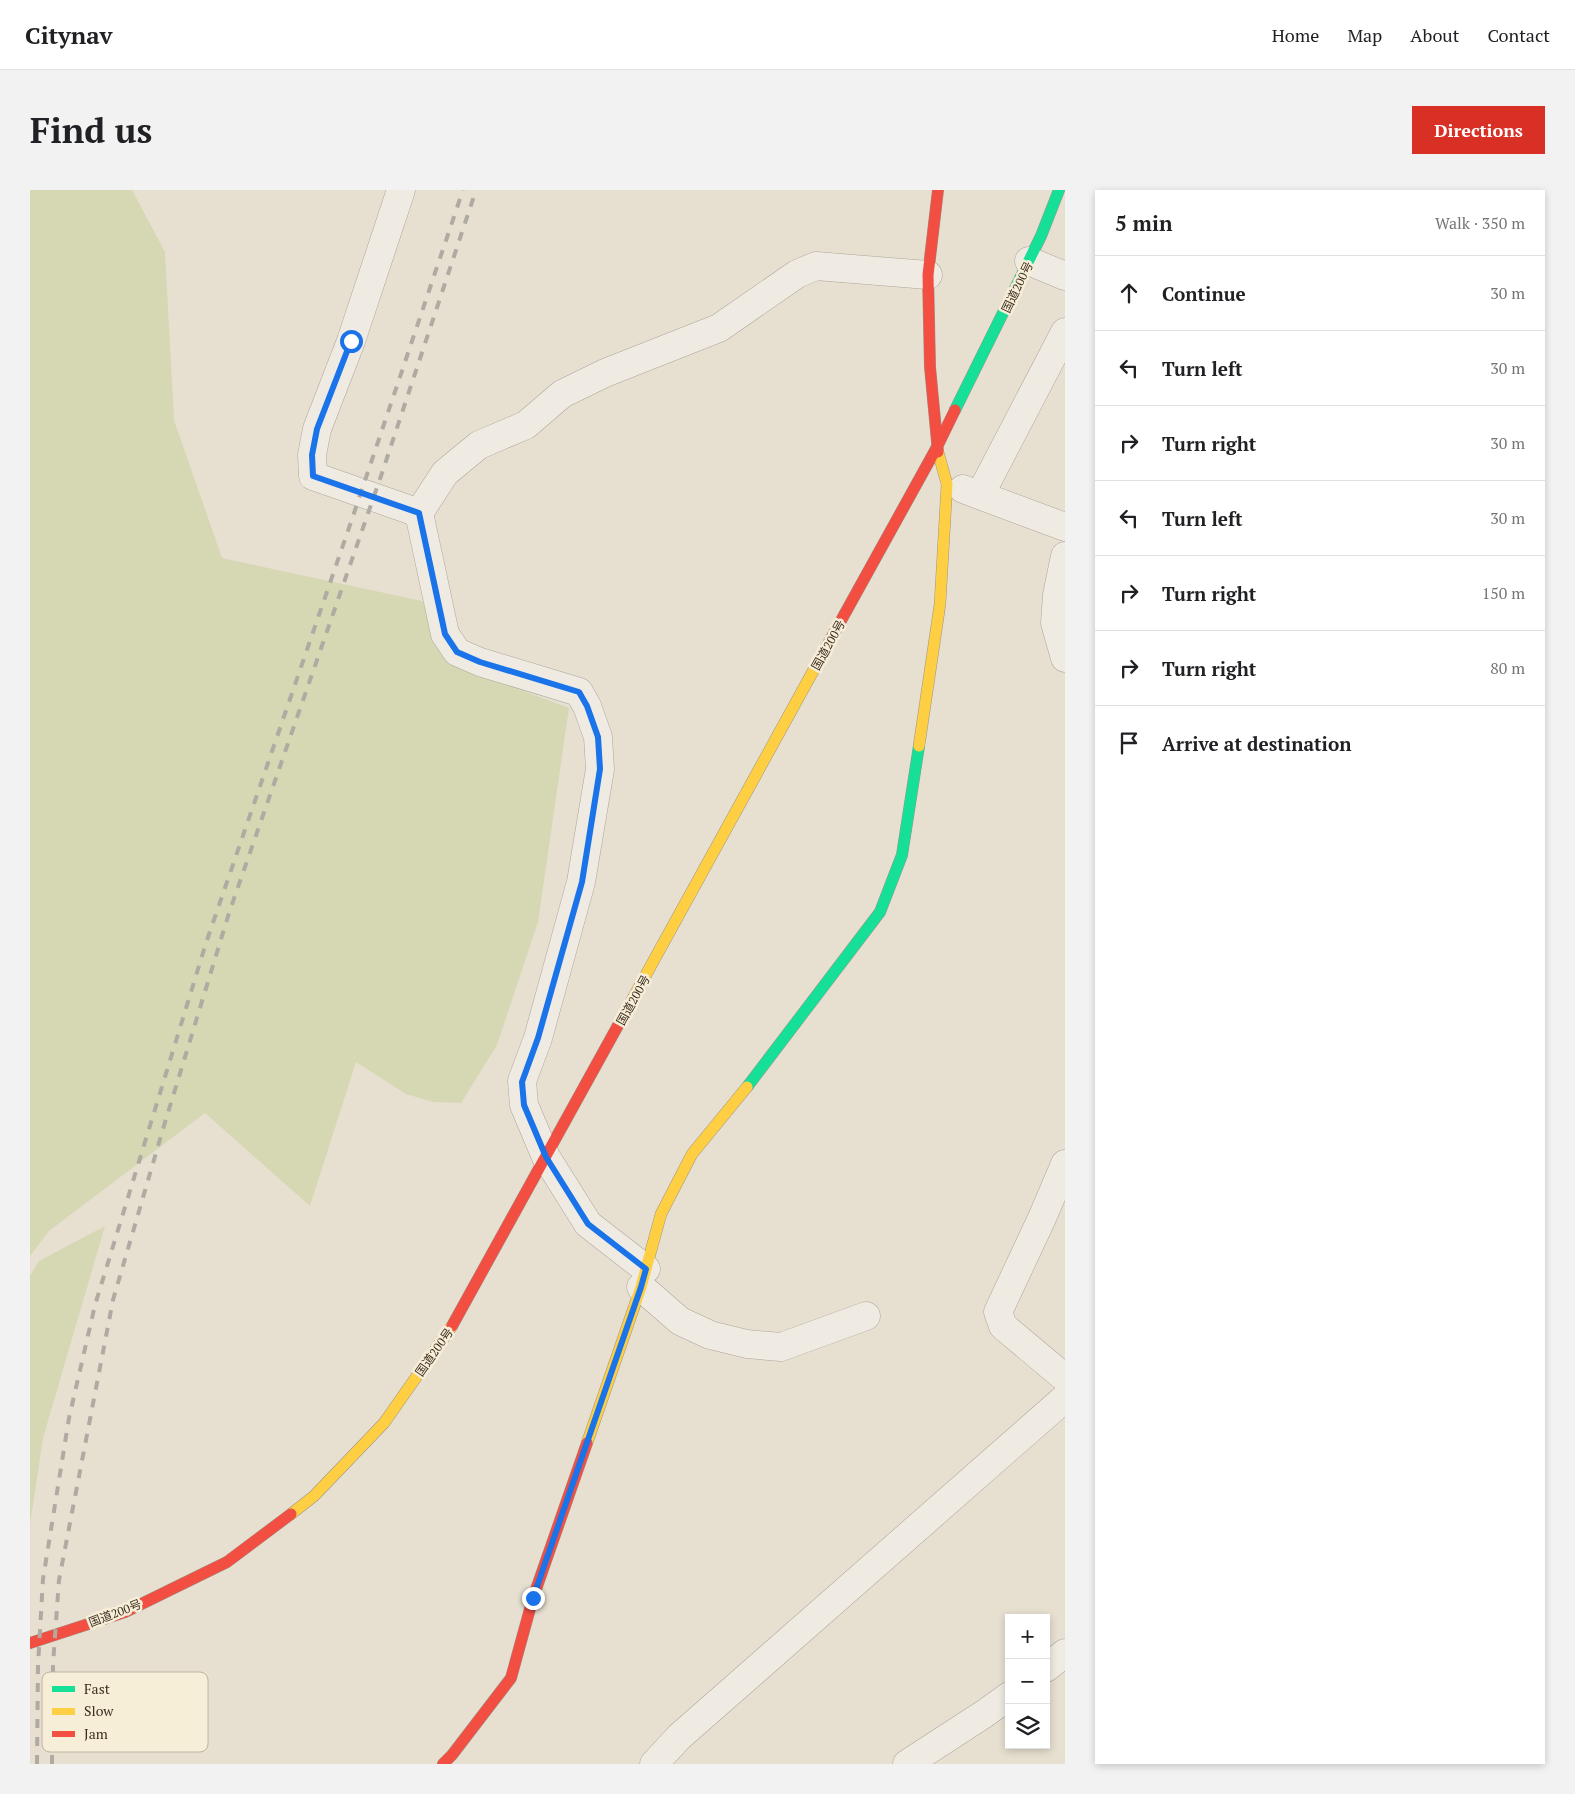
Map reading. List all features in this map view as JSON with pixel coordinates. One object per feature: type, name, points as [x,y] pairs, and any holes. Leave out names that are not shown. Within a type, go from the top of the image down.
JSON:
[{"type":"main road","points":[[443,1764],[452,1756],[511,1678],[533,1598],[643,1278],[661,1214],[692,1154],[756,1077],[880,912],[902,855],[940,604],[947,484],[937,447],[930,367],[928,275],[938,190]]},
{"type":"main road","name":"国道200号","points":[[30,1643],[125,1612],[227,1562],[314,1496],[384,1423],[448,1332],[937,447],[1041,236],[1059,190]]},
{"type":"street","points":[[401,190],[351,341],[317,429],[312,455],[313,476],[419,513]]},
{"type":"street","points":[[1029,261],[1065,276]]},
{"type":"street","points":[[866,1316],[781,1348],[747,1344],[710,1335],[680,1320],[643,1278],[588,1224],[546,1157],[524,1105],[522,1082],[538,1038],[582,882],[600,769],[598,737],[587,706],[579,692],[480,662],[457,652],[445,634],[419,513],[445,473],[479,445],[526,425],[562,394],[605,372],[719,328],[797,274],[816,266],[928,275]]},
{"type":"street","points":[[980,495],[1065,332]]},
{"type":"street","points":[[947,484],[1065,527]]},
{"type":"street","points":[[1065,556],[1057,595],[1055,623],[1065,658]]},
{"type":"street","points":[[1065,1164],[998,1312],[1003,1326],[1065,1378]]},
{"type":"street","points":[[654,1764],[686,1731],[1065,1398]]},
{"type":"street","points":[[1050,1665],[1065,1653]]},
{"type":"street","points":[[907,1764],[1005,1699]]},
{"type":"green space","points":[[30,190],[132,190],[165,252],[174,420],[222,558],[422,601],[449,663],[569,708],[538,922],[497,1045],[461,1103],[433,1102],[406,1094],[356,1062],[310,1206],[205,1113],[49,1231],[30,1256]]},
{"type":"green space","points":[[105,1226],[43,1438],[30,1524],[30,1276],[39,1261]]},
{"type":"railway","points":[[37,1764],[38,1665],[43,1579],[69,1418],[95,1305],[206,943],[463,190]]},
{"type":"railway","points":[[53,1672],[59,1580],[113,1300],[229,913],[381,476],[476,190]]},
{"type":"railway","points":[[52,1752],[52,1764]]},
{"type":"traffic: fast","points":[[955,410],[1041,236],[1059,190]]},
{"type":"traffic: fast","points":[[747,1087],[880,912],[902,855],[919,746]]},
{"type":"traffic: slow","points":[[919,746],[940,604],[947,484],[938,452]]},
{"type":"traffic: slow","points":[[621,1020],[817,664]]},
{"type":"traffic: slow","points":[[587,1443],[641,1287],[661,1214],[692,1154],[747,1087]]},
{"type":"traffic: slow","points":[[291,1514],[314,1496],[384,1423],[452,1326]]},
{"type":"traffic: jam","points":[[938,190],[928,275],[930,367],[938,452]]},
{"type":"traffic: jam","points":[[817,664],[937,447],[955,410]]},
{"type":"traffic: jam","points":[[452,1326],[621,1020]]},
{"type":"traffic: jam","points":[[443,1764],[511,1678],[533,1598],[587,1443]]},
{"type":"traffic: jam","points":[[30,1643],[125,1612],[227,1562],[291,1514]]},
{"type":"route","points":[[351,341],[317,429],[312,455],[313,476],[419,513],[445,634],[457,652],[480,662],[579,692],[587,706],[598,737],[600,769],[582,882],[538,1038],[522,1082],[524,1105],[546,1157],[588,1224],[646,1269],[533,1598]]}]
